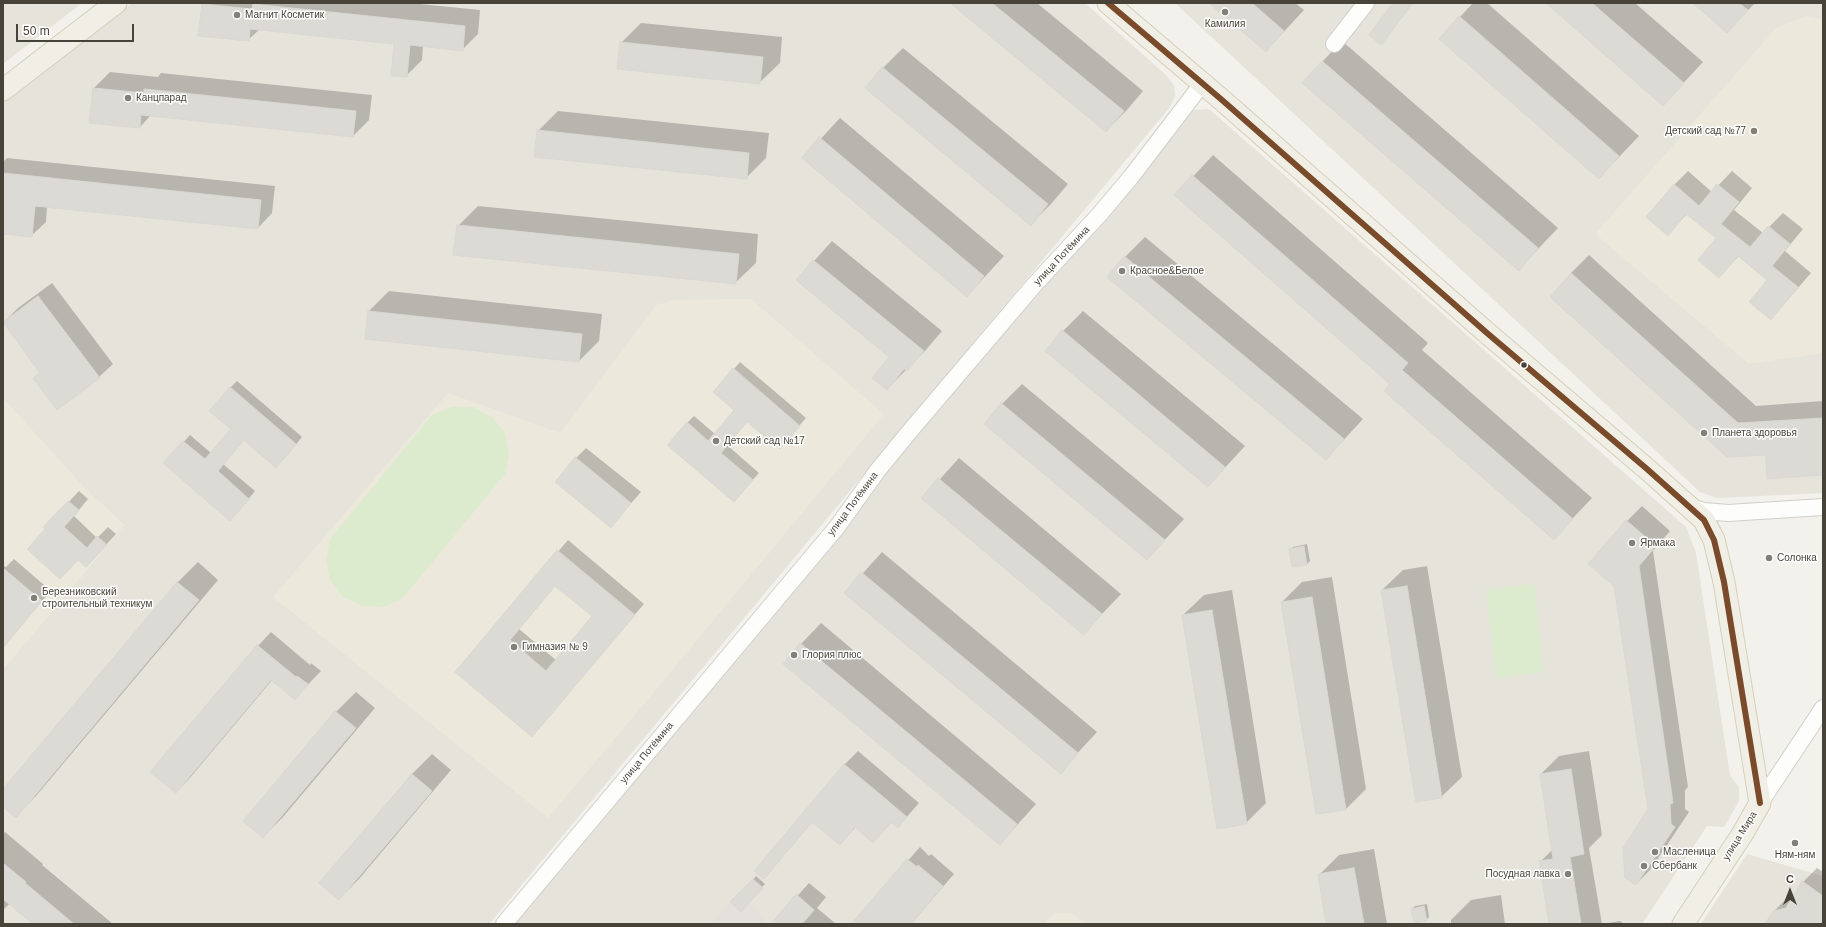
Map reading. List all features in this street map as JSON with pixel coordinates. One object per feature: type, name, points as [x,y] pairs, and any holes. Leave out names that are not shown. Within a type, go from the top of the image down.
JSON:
[{"type":"main road","points":[[3,90],[116,3]]},
{"type":"main road","points":[[1108,3],[1470,318],[1648,469],[1704,520],[1714,540],[1724,582],[1760,803]]},
{"type":"main road","name":"улица Мира","points":[[1683,924],[1743,833],[1760,803]]},
{"type":"street","points":[[1334,44],[1366,3]]},
{"type":"street","name":"улица Потёмина","points":[[504,924],[837,527],[878,470],[910,431],[1035,284],[1099,215],[1131,177],[1202,84]]},
{"type":"street","points":[[1688,506],[1704,511],[1728,513],[1823,507]]},
{"type":"street","name":"улица Мира","points":[[1760,803],[1823,708]]},
{"type":"shaded area","points":[[3,3],[82,3],[3,64]]},
{"type":"shaded area","points":[[132,3],[1085,3],[1166,75],[1174,86],[1175,96],[1170,107],[489,924],[3,924],[3,100]]},
{"type":"shaded area","points":[[1175,3],[1823,3],[1823,493],[1717,498],[1700,492]]},
{"type":"shaded area","name":"Детский сад №77","points":[[1806,16],[1823,20],[1823,353],[1749,364],[1595,234],[1776,28]]},
{"type":"shaded area","points":[[1209,109],[1686,527],[1696,553],[1730,776],[1739,787],[1739,801],[1724,827],[1707,826],[1642,924],[509,924],[1185,116],[1195,110]]},
{"type":"shaded area","name":"Гимназия № 9","points":[[751,299],[884,414],[548,818],[273,597],[448,393],[560,433],[656,305],[674,300]]},
{"type":"shaded area","name":"Березниковский строительный техникум","points":[[3,398],[85,488],[125,525],[3,670]]},
{"type":"shaded area","points":[[1747,854],[1823,876],[1823,924],[1701,924]]},
{"type":"shaded area","points":[[740,891],[750,901],[767,924],[711,924]]},
{"type":"shaded area","points":[[1054,913],[1071,913],[1087,924],[1044,924]]},
{"type":"green space","points":[[452,407],[473,407],[492,417],[505,433],[509,454],[505,474],[402,599],[383,607],[362,606],[343,597],[330,580],[326,560],[330,539],[433,414]]},
{"type":"green space","points":[[1534,584],[1544,672],[1496,678],[1486,590]]},
{"type":"building","points":[[950,3],[992,3],[1124,111],[1106,132]]},
{"type":"building","points":[[1209,3],[1252,3],[1284,31],[1266,52]]},
{"type":"building","points":[[1393,3],[1413,3],[1381,45],[1369,35]]},
{"type":"building","points":[[1546,3],[1592,3],[1684,83],[1663,106]]},
{"type":"building","points":[[1693,3],[1739,3],[1748,10],[1727,33]]},
{"type":"building","points":[[202,4],[252,9],[253,4],[465,26],[463,51],[410,45],[407,77],[391,76],[394,44],[250,29],[249,41],[198,36]]},
{"type":"building","points":[[1459,16],[1619,156],[1599,179],[1439,39]]},
{"type":"building","points":[[620,42],[763,57],[760,84],[617,69]]},
{"type":"building","points":[[1322,61],[1538,248],[1519,271],[1302,83]]},
{"type":"building","points":[[882,67],[1048,204],[1031,226],[865,88]]},
{"type":"building","points":[[93,88],[144,93],[144,89],[356,111],[353,137],[141,115],[140,128],[89,123]]},
{"type":"building","points":[[537,130],[749,153],[747,179],[534,157]]},
{"type":"building","points":[[819,137],[984,276],[967,297],[802,158]]},
{"type":"building","points":[[3,173],[261,200],[258,229],[35,206],[32,237],[3,234]]},
{"type":"building","points":[[1192,175],[1408,363],[1402,370],[1573,519],[1554,540],[1384,391],[1390,384],[1174,195]]},
{"type":"building","points":[[1674,184],[1699,206],[1717,184],[1739,202],[1721,224],[1750,247],[1768,226],[1790,244],[1772,266],[1798,287],[1771,320],[1749,302],[1767,280],[1738,256],[1719,278],[1698,260],[1716,238],[1686,214],[1668,236],[1646,217]]},
{"type":"building","points":[[457,225],[739,254],[736,284],[453,255]]},
{"type":"building","points":[[1124,256],[1344,439],[1326,460],[1107,277]]},
{"type":"building","points":[[813,260],[924,351],[907,371],[904,369],[887,390],[872,378],[889,357],[796,280]]},
{"type":"building","points":[[1571,273],[1738,423],[1823,418],[1823,475],[1767,479],[1766,455],[1727,457],[1550,297]]},
{"type":"building","points":[[38,296],[100,378],[57,410],[33,378],[40,373],[3,322]]},
{"type":"building","points":[[368,311],[582,334],[579,362],[365,339]]},
{"type":"building","points":[[1062,330],[1225,467],[1208,487],[1045,351]]},
{"type":"building","points":[[733,368],[800,426],[780,449],[747,422],[721,453],[753,480],[734,502],[667,445],[687,422],[708,441],[734,410],[713,392]]},
{"type":"building","points":[[230,387],[296,444],[276,468],[244,440],[218,471],[249,499],[230,521],[163,463],[183,441],[205,459],[231,429],[209,411]]},
{"type":"building","points":[[1001,403],[1165,540],[1147,560],[984,424]]},
{"type":"building","points":[[575,457],[631,503],[611,528],[555,482]]},
{"type":"building","points":[[938,478],[1102,614],[1084,635],[921,498]]},
{"type":"building","points":[[68,501],[79,510],[64,527],[87,548],[97,536],[107,545],[86,567],[78,560],[60,579],[27,549],[45,529],[43,527]]},
{"type":"building","points":[[1626,520],[1656,546],[1639,566],[1673,803],[1670,804],[1671,824],[1675,827],[1636,885],[1625,878],[1623,848],[1648,809],[1614,586],[1588,564]]},
{"type":"building","points":[[1304,546],[1307,565],[1292,567],[1289,549]]},
{"type":"building","points":[[557,550],[635,615],[532,737],[455,672]],"holes":[[[555,586],[592,616],[546,671],[510,640]]]},
{"type":"building","points":[[3,568],[42,601],[3,648]]},
{"type":"building","points":[[861,572],[1078,753],[1061,774],[844,593]]},
{"type":"building","points":[[177,582],[199,600],[16,818],[3,807],[3,789]]},
{"type":"building","points":[[1407,586],[1442,798],[1416,802],[1381,590]]},
{"type":"building","points":[[1312,597],[1346,810],[1316,814],[1281,602]]},
{"type":"building","points":[[1212,610],[1247,824],[1217,829],[1182,615]]},
{"type":"building","points":[[800,643],[1017,824],[1000,845],[783,664]]},
{"type":"building","points":[[257,645],[296,677],[297,676],[308,684],[295,700],[271,680],[176,793],[150,772]]},
{"type":"building","points":[[335,711],[356,728],[263,838],[243,821]]},
{"type":"building","points":[[844,764],[907,817],[898,828],[891,822],[873,843],[855,827],[840,845],[812,822],[764,879],[754,871]]},
{"type":"building","points":[[1571,769],[1584,854],[1570,857],[1581,924],[1549,924],[1539,861],[1553,859],[1540,774]]},
{"type":"building","points":[[412,774],[432,791],[339,900],[319,883]]},
{"type":"building","points":[[907,859],[917,867],[918,865],[943,886],[911,924],[851,924]]},
{"type":"building","points":[[3,863],[74,924],[33,924],[3,899]]},
{"type":"building","points":[[1354,868],[1364,924],[1326,924],[1318,874]]},
{"type":"building","points":[[753,879],[763,888],[741,912],[730,902]]},
{"type":"building","points":[[1802,881],[1823,896],[1823,924],[1765,924],[1773,911],[1786,908]]},
{"type":"building","points":[[796,894],[814,910],[802,924],[771,924]]},
{"type":"building","points":[[1424,906],[1427,921],[1414,923],[1411,909]]},
{"type":"transit line","points":[[1108,3],[1222,100],[1487,333],[1647,469],[1704,520],[1714,540],[1724,582],[1760,803]]},
{"type":"place","name":"Камилия","points":[[1225,12]]},
{"type":"place","name":"Магнит Косметик","points":[[237,15]]},
{"type":"place","name":"Канцпарад","points":[[128,98]]},
{"type":"place","name":"Детский сад №77","points":[[1754,131]]},
{"type":"place","name":"Красное&Белое","points":[[1122,271]]},
{"type":"place","name":"Планета здоровья","points":[[1704,433]]},
{"type":"place","name":"Детский сад №17","points":[[716,441]]},
{"type":"place","name":"Ярмака","points":[[1632,543]]},
{"type":"place","name":"Солонка","points":[[1769,558]]},
{"type":"place","name":"Березниковский строительный техникум","points":[[34,598]]},
{"type":"place","name":"Гимназия № 9","points":[[514,647]]},
{"type":"place","name":"Глория плюс","points":[[794,655]]},
{"type":"place","name":"Ням-ням","points":[[1795,843]]},
{"type":"place","name":"Масленица","points":[[1655,852]]},
{"type":"place","name":"Сбербанк","points":[[1644,866]]},
{"type":"place","name":"Посудная лавка","points":[[1568,874]]}]
